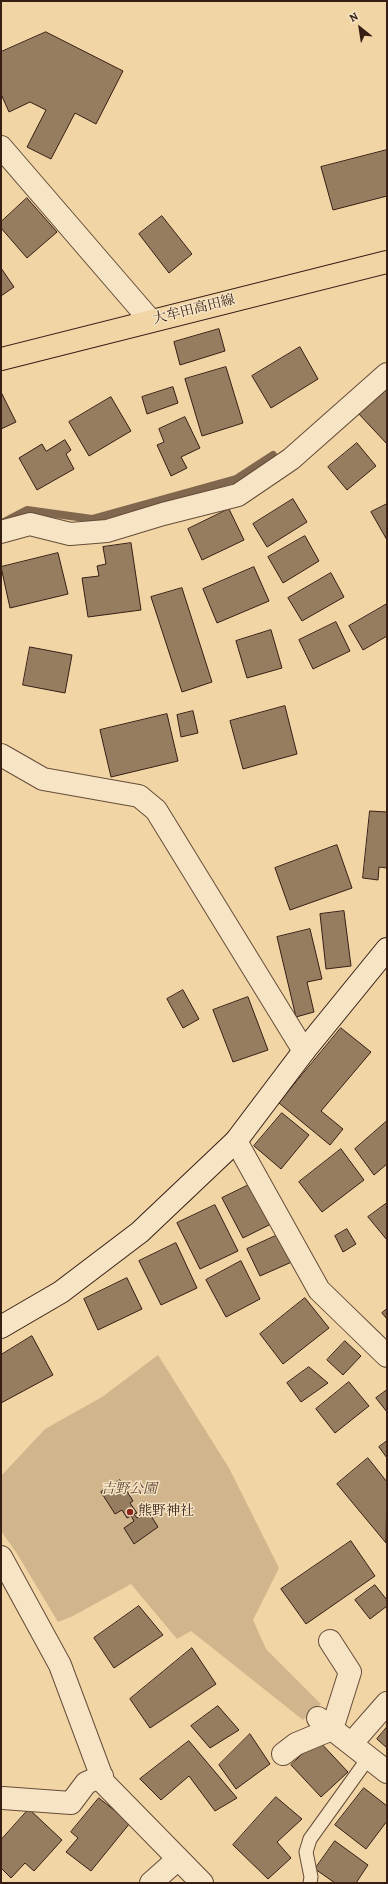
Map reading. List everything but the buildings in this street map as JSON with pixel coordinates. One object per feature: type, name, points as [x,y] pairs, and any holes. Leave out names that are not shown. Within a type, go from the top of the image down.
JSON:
[{"type":"main road","name":"大牟田高田線","points":[[1,359],[387,262]]},
{"type":"street","points":[[1,147],[151,321]]},
{"type":"street","points":[[1,532],[30,524],[70,534],[107,531],[163,514],[238,495],[291,459],[387,374]]},
{"type":"street","points":[[1,755],[43,779],[138,796],[156,810],[304,1052]]},
{"type":"street","points":[[1,1327],[61,1292],[140,1232],[236,1141],[304,1052],[387,949]]},
{"type":"street","points":[[236,1141],[318,1290],[387,1356]]},
{"type":"street","points":[[1,1557],[60,1665],[104,1783],[202,1883]]},
{"type":"street","points":[[283,1754],[325,1723],[350,1672],[330,1641]]},
{"type":"street","points":[[351,1744],[387,1703]]},
{"type":"street","points":[[325,1723],[387,1772]]},
{"type":"street","points":[[3,1798],[71,1803],[86,1783],[102,1776]]},
{"type":"street","points":[[151,1883],[178,1859]]},
{"type":"lane","points":[[310,1883],[311,1877],[306,1852],[310,1839],[369,1757]]},
{"type":"green space","name":"吉野公園","points":[[158,1355],[229,1468],[279,1568],[253,1620],[266,1649],[321,1704],[303,1720],[191,1631],[177,1639],[131,1584],[73,1616],[58,1622],[16,1552],[1,1531],[1,1476],[45,1429],[102,1397]]},
{"type":"waterway","points":[[4,522],[27,510],[92,519],[236,479],[273,455]]},
{"type":"place","name":"熊野神社","points":[[130,1512]]}]
